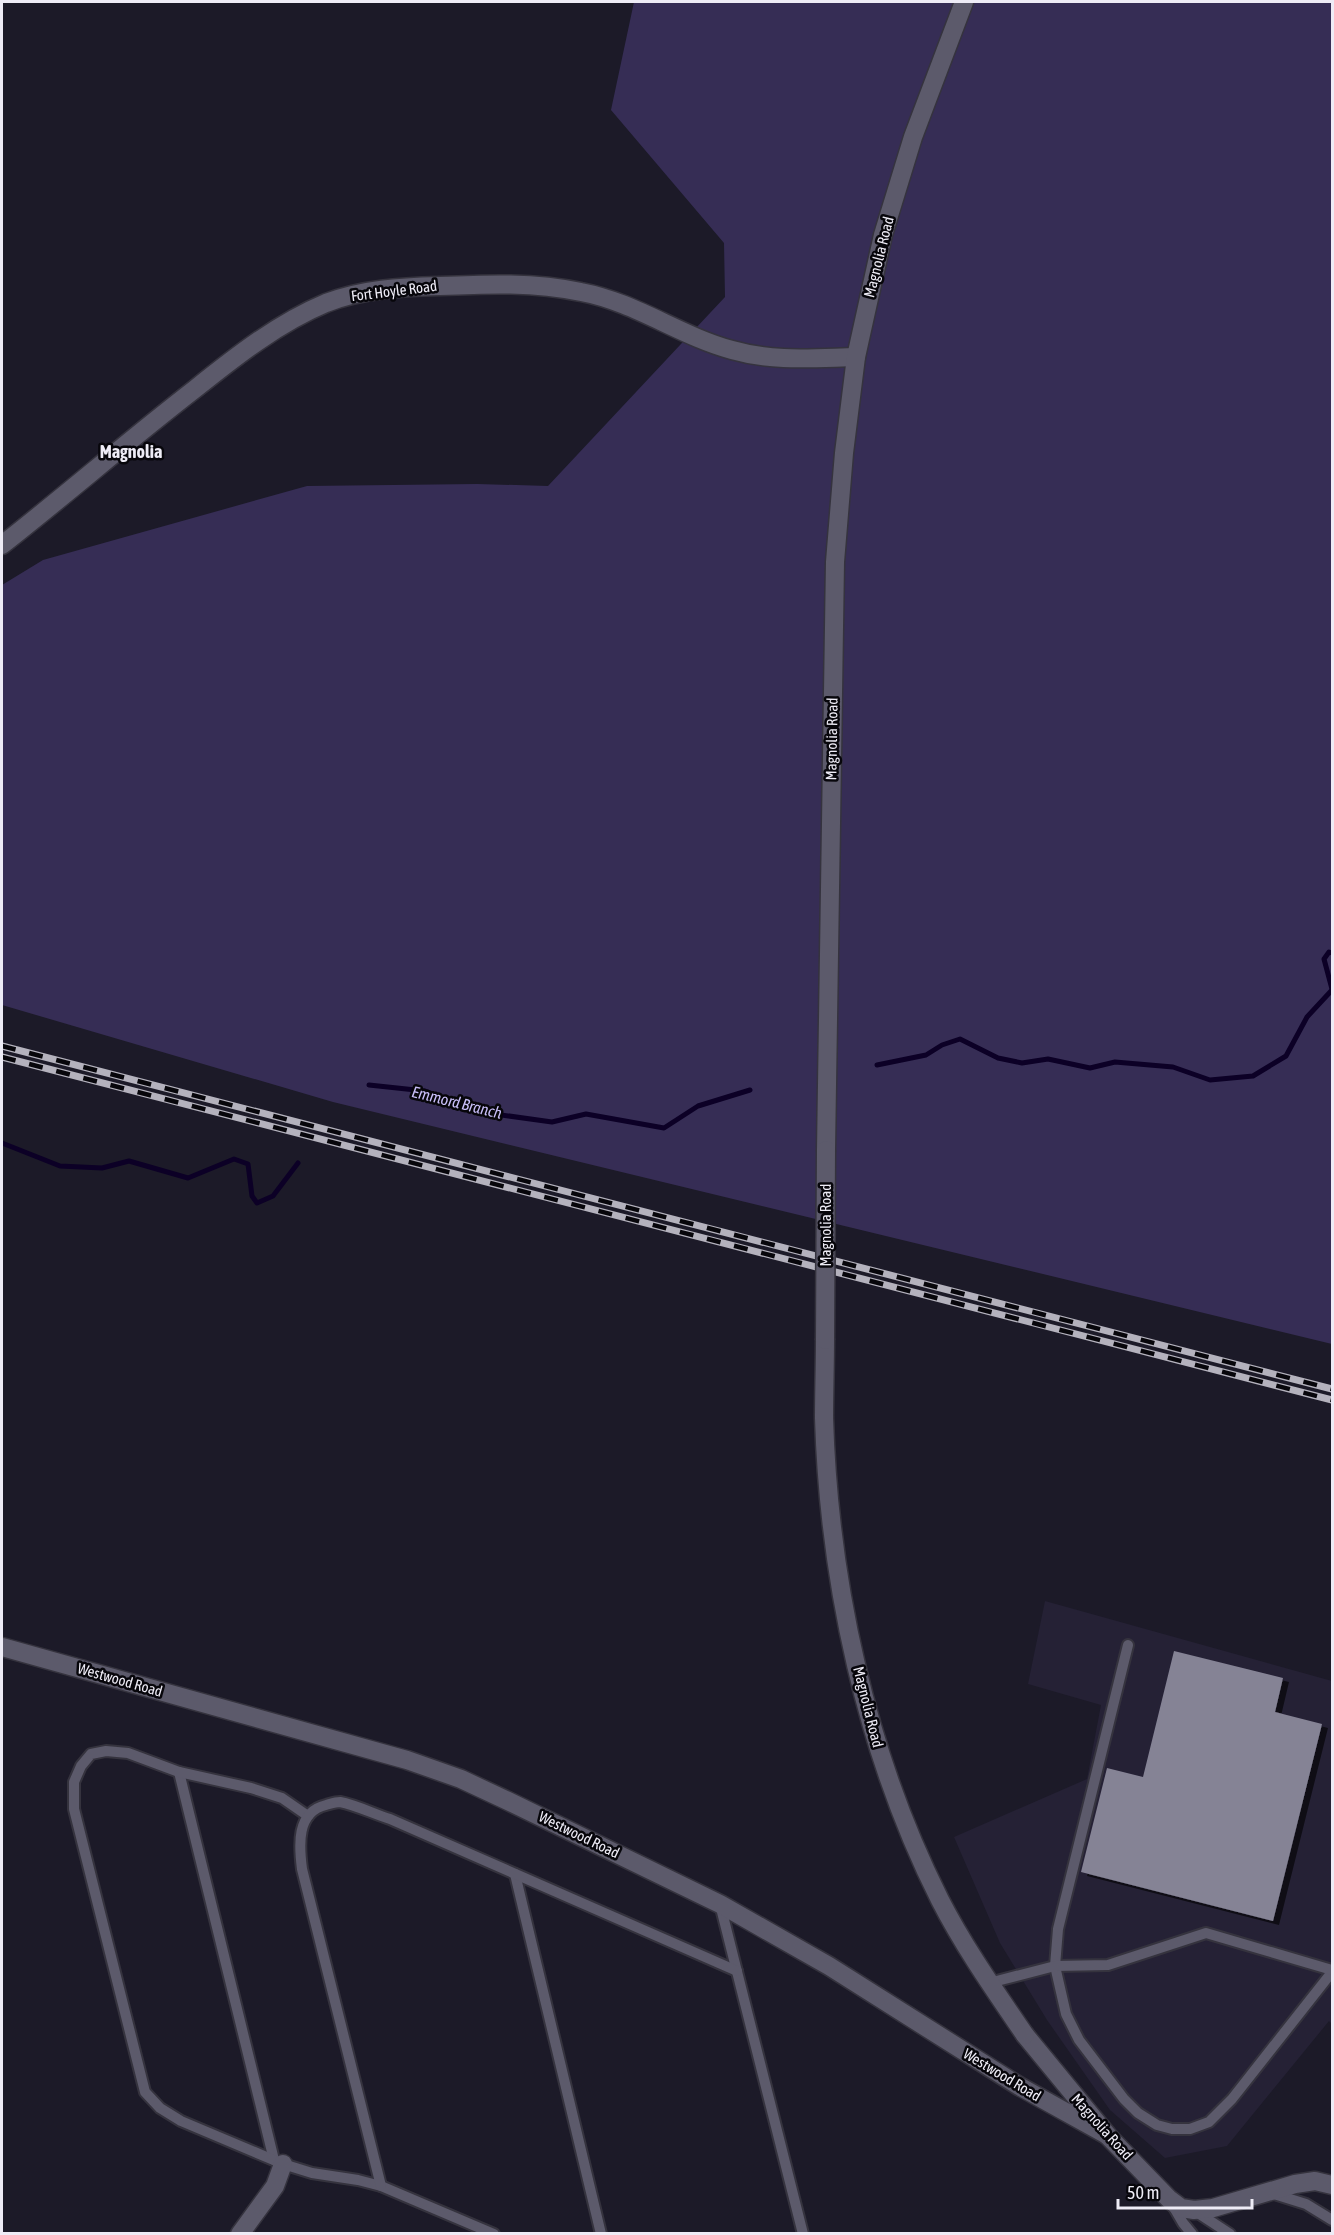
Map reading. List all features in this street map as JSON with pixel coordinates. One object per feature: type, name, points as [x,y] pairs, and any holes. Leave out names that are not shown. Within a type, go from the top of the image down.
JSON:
[{"type":"street","name":"Magnolia Road","points":[[964,2],[913,137],[883,236],[856,357],[844,453],[835,562],[826,1150],[824,1418],[830,1496],[839,1575],[864,1700],[883,1765],[910,1835],[940,1901],[989,1983],[1025,2035],[1108,2136],[1169,2199],[1181,2208],[1194,2210]]},
{"type":"street","name":"Fort Hoyle Road","points":[[2,545],[51,507],[130,439],[237,356],[308,311],[353,294],[406,287],[501,283],[542,286],[583,292],[637,309],[732,350],[776,360],[856,357]]},
{"type":"street","name":"Westwood Road","points":[[2,1647],[407,1760],[461,1779],[720,1904],[829,1966],[1019,2086],[1108,2136]]},
{"type":"street","points":[[240,2234],[275,2186],[278,2162]]},
{"type":"street","points":[[1194,2210],[1213,2208],[1295,2184],[1316,2181],[1332,2185]]},
{"type":"lane","points":[[989,1983],[1055,1966],[1108,1965],[1206,1933],[1332,1971],[1232,2098],[1209,2122],[1190,2129],[1172,2129],[1157,2125],[1138,2113],[1124,2099],[1075,2031],[1066,2014],[1055,1966],[1058,1929],[1128,1646]]},
{"type":"lane","points":[[308,1816],[282,1798],[251,1788],[179,1772],[128,1753],[106,1750],[92,1754],[81,1766],[74,1782],[74,1809],[145,2092],[160,2108],[181,2121],[278,2162],[312,2174],[358,2180],[381,2186],[494,2234]]},
{"type":"lane","points":[[179,1772],[278,2162]]},
{"type":"lane","points":[[381,2186],[302,1869],[299,1846],[303,1825],[308,1816],[319,1807],[338,1802],[390,1819],[737,1971]]},
{"type":"lane","points":[[516,1874],[601,2234]]},
{"type":"lane","points":[[720,1904],[802,2234]]},
{"type":"lane","points":[[1268,2192],[1306,2205],[1332,2220]]},
{"type":"lane","points":[[1169,2199],[1192,2234]]},
{"type":"lane","points":[[1194,2210],[1230,2234]]},
{"type":"shaded area","points":[[634,2],[1332,2],[1332,1344],[333,1102],[2,1005],[2,585],[43,560],[307,486],[477,484],[548,486],[725,297],[724,243],[611,110]]},
{"type":"shaded area","points":[[1045,1601],[1332,1681],[1332,2024],[1329,2021],[1227,2146],[1165,2158],[1110,2110],[1047,2020],[1000,1943],[954,1837],[1087,1779],[1101,1705],[1028,1684]]},
{"type":"building","points":[[1174,1651],[1283,1678],[1275,1712],[1322,1724],[1273,1921],[1081,1872],[1107,1768],[1143,1777]]},
{"type":"waterway","name":"Emmord Branch","points":[[1332,953],[1329,952],[1324,959],[1332,989]]},
{"type":"waterway","name":"Emmord Branch","points":[[877,1065],[926,1055],[942,1045],[960,1039],[998,1058],[1022,1063],[1048,1059],[1090,1068],[1115,1062],[1173,1067],[1210,1080],[1253,1076],[1286,1056],[1307,1017],[1332,990]]},
{"type":"waterway","name":"Emmord Branch","points":[[369,1085],[425,1091],[480,1112],[552,1122],[586,1114],[664,1128],[698,1106],[750,1090]]},
{"type":"waterway","name":"Emmord Branch","points":[[2,1143],[60,1166],[102,1168],[129,1161],[188,1178],[234,1159],[248,1164],[252,1196],[257,1203],[273,1196],[298,1163]]},
{"type":"railway","points":[[2,1046],[1332,1389]]},
{"type":"railway","points":[[2,1057],[1332,1400]]},
{"type":"district","name":"Magnolia","points":[[131,452]]}]
